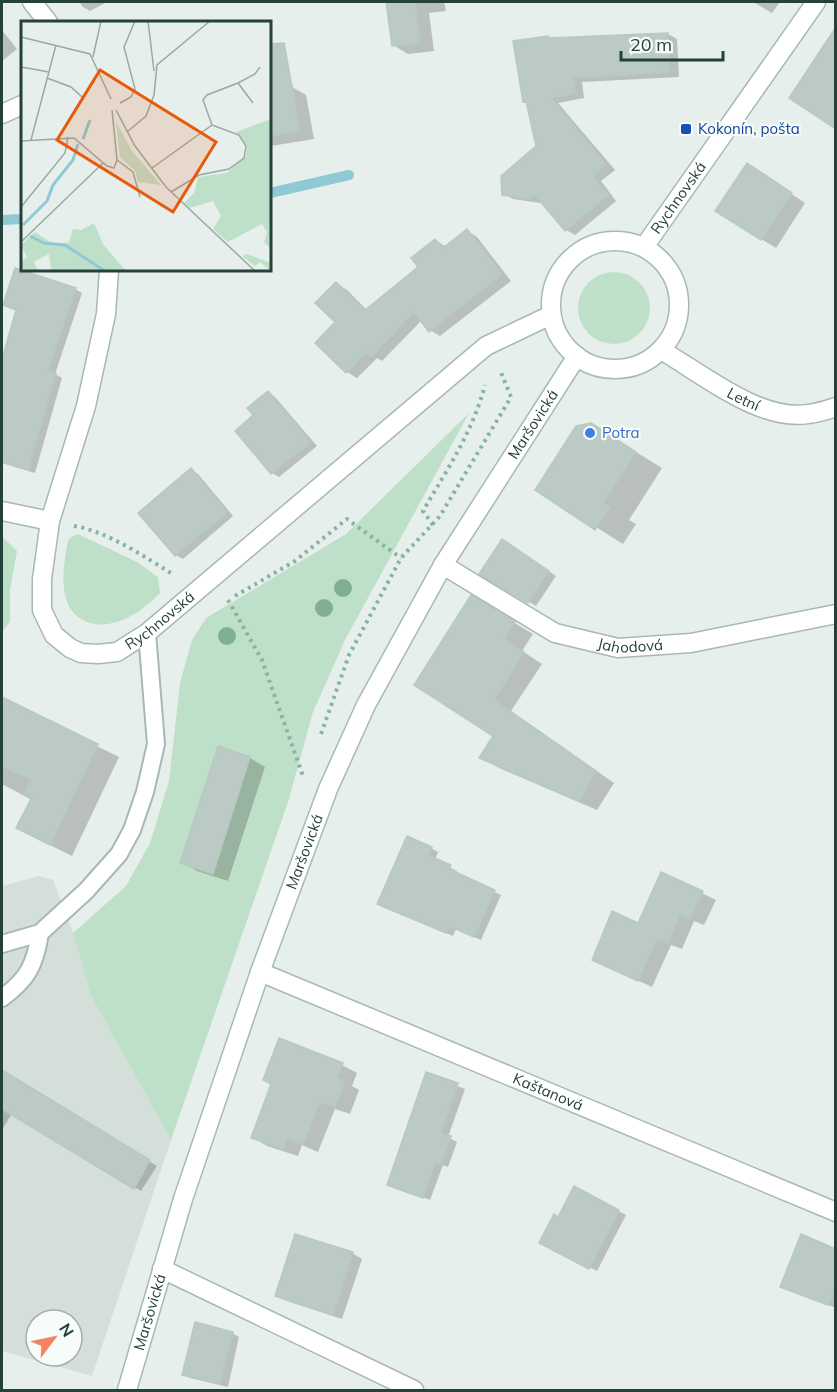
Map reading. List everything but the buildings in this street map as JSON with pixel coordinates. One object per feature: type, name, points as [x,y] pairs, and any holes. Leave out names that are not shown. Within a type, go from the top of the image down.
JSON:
[{"type":"street","points":[[32,2],[47,21]]},
{"type":"street","name":"Rychnovská","points":[[644,248],[816,2]]},
{"type":"street","points":[[2,114],[21,105]]},
{"type":"street","points":[[605,241],[624,242],[644,248],[658,257],[669,270],[676,286],[679,303],[677,320],[671,336],[660,350],[642,363],[620,369],[597,366],[577,356],[560,338],[551,315],[551,294],[558,276],[570,259],[586,247],[605,241]]},
{"type":"street","name":"Rychnovská","points":[[109,272],[106,314],[86,406],[50,521],[42,579],[42,610],[54,635],[70,648],[98,654],[117,652],[147,633],[486,346],[551,315]]},
{"type":"street","name":"Letní","points":[[660,350],[747,403],[777,412],[806,415],[836,407]]},
{"type":"street","name":"Maršovická","points":[[127,1390],[183,1198],[260,972],[317,818],[342,759],[366,705],[442,565],[577,356]]},
{"type":"street","points":[[2,511],[50,521]]},
{"type":"street","name":"Jahodová","points":[[442,565],[555,633],[618,648],[691,643],[836,614]]},
{"type":"street","name":"Kaštanová","points":[[260,972],[836,1212]]},
{"type":"street","points":[[162,1269],[414,1390]]},
{"type":"lane","points":[[2,944],[40,933],[86,891],[119,854],[132,830],[145,792],[156,744],[147,633]]},
{"type":"lane","points":[[2,998],[28,973],[37,956],[40,933]]},
{"type":"path","points":[[342,759],[317,745],[350,655],[401,558],[434,525],[512,397],[500,370]]},
{"type":"path","points":[[434,525],[423,511],[471,428],[479,410],[485,385]]},
{"type":"path","points":[[228,600],[295,561],[347,519],[401,558]]},
{"type":"path","points":[[50,521],[89,528],[149,559],[198,590],[228,600],[262,660],[317,818]]},
{"type":"shaded area","points":[[39,876],[53,880],[73,933],[91,996],[171,1140],[92,1376],[63,1368],[84,1368],[84,1308],[24,1308],[24,1357],[2,1351],[2,886]]},
{"type":"green space","points":[[614,272],[634,278],[644,288],[650,308],[644,328],[634,338],[614,344],[594,338],[584,328],[578,308],[584,288],[594,278]]},
{"type":"green space","points":[[469,413],[345,640],[313,712],[288,802],[171,1140],[91,996],[73,933],[126,886],[150,843],[169,781],[180,683],[192,640],[206,618],[346,534]]},
{"type":"green space","points":[[78,534],[137,562],[158,577],[160,593],[143,608],[122,620],[100,624],[89,623],[78,617],[72,611],[65,595],[63,577],[69,539]]},
{"type":"green space","points":[[2,536],[17,551],[10,590],[10,622],[2,632]]},
{"type":"waterway","points":[[272,193],[349,175]]},
{"type":"waterway","points":[[2,220],[21,219]]},
{"type":"place","name":"Kokonín, pošta","points":[[686,129]]},
{"type":"place","name":"Potra","points":[[590,433]]}]
